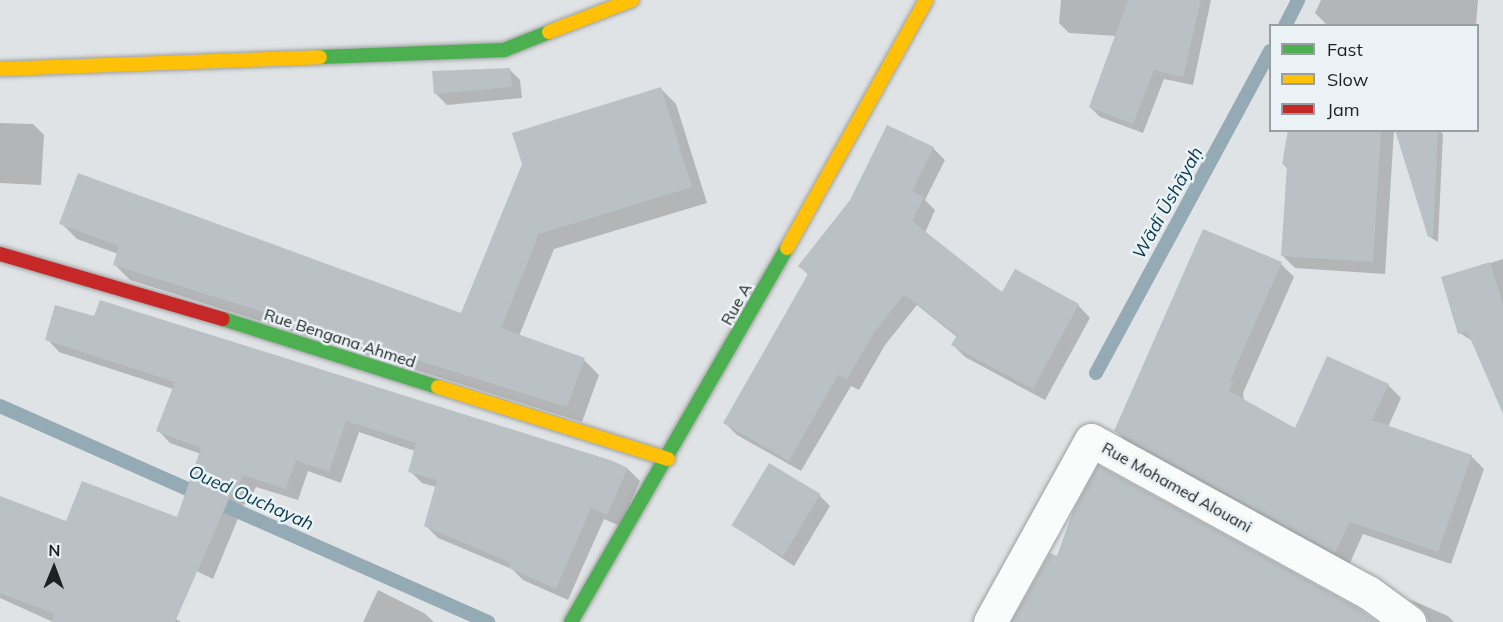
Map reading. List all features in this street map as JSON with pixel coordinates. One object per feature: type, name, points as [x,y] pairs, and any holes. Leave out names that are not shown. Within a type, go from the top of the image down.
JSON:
[{"type":"street","points":[[0,69],[504,50],[632,0]]},
{"type":"street","name":"Rue A","points":[[572,622],[668,459],[927,0]]},
{"type":"street","name":"Rue Bengana Ahmed","points":[[0,255],[109,283],[668,459]]},
{"type":"street","name":"Rue Mohamed Alouani","points":[[990,622],[1091,440],[1368,592],[1409,622]]},
{"type":"building","points":[[1128,0],[1201,0],[1183,77],[1154,70],[1133,124],[1089,107]]},
{"type":"building","points":[[510,68],[512,87],[434,94],[432,71]]},
{"type":"building","points":[[661,87],[692,187],[539,234],[501,328],[585,358],[567,407],[113,265],[119,246],[59,224],[78,173],[461,313],[522,164],[512,133]]},
{"type":"building","points":[[887,125],[934,147],[912,191],[924,197],[912,221],[1002,292],[1015,269],[1079,304],[1033,389],[951,345],[957,335],[904,294],[874,333],[847,379],[838,375],[789,461],[723,423],[808,274],[798,266],[850,200]]},
{"type":"building","points":[[1288,132],[1381,132],[1373,262],[1281,256],[1287,165],[1282,164]]},
{"type":"building","points":[[1396,132],[1438,132],[1433,237],[1428,237]]},
{"type":"building","points":[[1203,229],[1282,262],[1230,380],[1233,382],[1229,391],[1295,428],[1327,356],[1389,384],[1372,420],[1472,455],[1438,552],[1350,522],[1335,553],[1114,431]]},
{"type":"building","points":[[1490,262],[1503,305],[1503,414],[1467,331],[1458,334],[1441,277]]},
{"type":"building","points":[[100,300],[613,461],[628,468],[607,515],[591,508],[556,589],[509,568],[511,563],[424,526],[437,480],[408,472],[416,443],[346,421],[329,472],[296,460],[286,489],[243,475],[235,493],[232,492],[175,622],[51,622],[55,614],[0,593],[0,496],[66,521],[82,481],[177,517],[201,448],[156,431],[175,382],[45,340],[55,305],[94,316]]},
{"type":"building","points":[[769,463],[820,494],[783,556],[731,526]]},
{"type":"building","points":[[1098,465],[1358,608],[1377,622],[1011,622],[1050,553],[1057,556],[1073,511]]},
{"type":"waterway","name":"Wādī Ūshāyaḥ","points":[[1286,24],[1298,0]]},
{"type":"waterway","name":"Wādī Ūshāyaḥ","points":[[1096,373],[1269,53]]},
{"type":"waterway","name":"Oued Ouchayah","points":[[0,406],[488,622]]},
{"type":"traffic: fast","points":[[320,57],[504,50],[549,32]]},
{"type":"traffic: fast","points":[[571,622],[787,248]]},
{"type":"traffic: fast","points":[[223,319],[438,387]]},
{"type":"traffic: slow","points":[[549,32],[632,0]]},
{"type":"traffic: slow","points":[[787,248],[926,0]]},
{"type":"traffic: slow","points":[[0,69],[320,57]]},
{"type":"traffic: slow","points":[[438,387],[668,459]]},
{"type":"traffic: jam","points":[[0,254],[223,319]]}]
